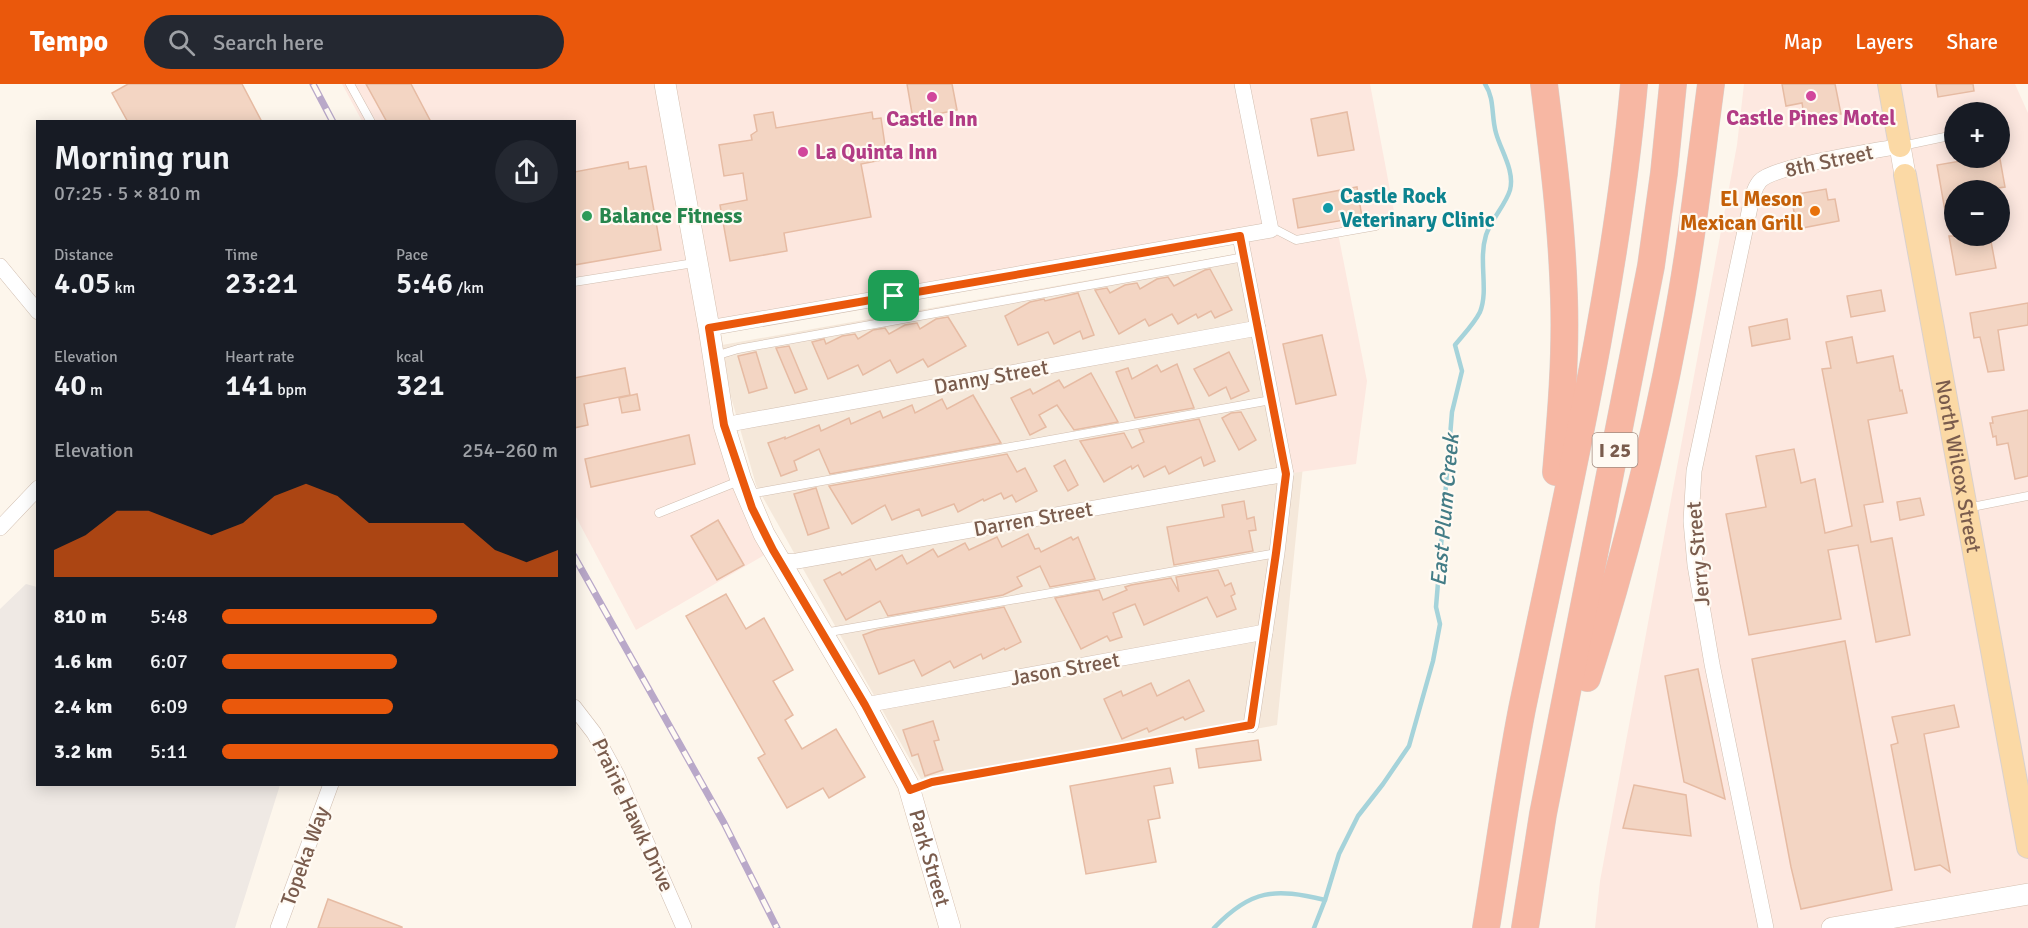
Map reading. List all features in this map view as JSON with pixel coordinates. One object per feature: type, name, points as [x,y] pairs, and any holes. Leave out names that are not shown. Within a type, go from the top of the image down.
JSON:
[{"type":"highway","points":[[1535,646],[1558,454],[1564,337],[1563,263],[1544,84]]},
{"type":"highway","name":"I 25","points":[[1486,928],[1520,724],[1589,385],[1619,206],[1634,84]]},
{"type":"highway","name":"I 25","points":[[1525,928],[1543,814],[1651,266],[1673,84]]},
{"type":"highway","points":[[1543,814],[1593,656],[1647,469],[1676,328],[1711,84]]},
{"type":"main road","name":"North Wilcox Street","points":[[1888,84],[1900,146]]},
{"type":"main road","name":"North Wilcox Street","points":[[1905,175],[2028,847]]},
{"type":"street","name":"Park Street","points":[[665,84],[724,425],[743,488],[780,562],[865,705],[910,790],[950,928]]},
{"type":"street","points":[[709,328],[1270,229],[1242,84]]},
{"type":"street","name":"North Wilcox Street","points":[[1900,146],[1905,175]]},
{"type":"street","name":"8th Street","points":[[1760,182],[1786,168],[1900,146]]},
{"type":"street","name":"Jerry Street","points":[[1760,182],[1753,195],[1749,212],[1694,471],[1691,521],[1695,565],[1712,664],[1766,928]]},
{"type":"street","points":[[1240,236],[1286,474],[1251,725]]},
{"type":"street","points":[[0,266],[36,310]]},
{"type":"street","name":"Danny Street","points":[[724,425],[1258,328]]},
{"type":"street","name":"Darren Street","points":[[780,562],[797,561],[1286,474]]},
{"type":"street","points":[[0,528],[36,490]]},
{"type":"street","name":"Jason Street","points":[[865,705],[1265,632]]},
{"type":"street","name":"Prairie Hawk Drive","points":[[576,710],[594,733],[617,775],[684,928]]},
{"type":"street","name":"Topeka Way","points":[[278,928],[330,786]]},
{"type":"street","points":[[1832,928],[2028,894]]},
{"type":"lane","points":[[350,84],[370,120]]},
{"type":"lane","points":[[1900,146],[1944,137]]},
{"type":"lane","points":[[1270,229],[1296,240],[1376,226]]},
{"type":"lane","points":[[713,357],[738,349],[1244,257]]},
{"type":"lane","points":[[576,282],[697,262]]},
{"type":"lane","points":[[660,513],[743,488],[1271,400]]},
{"type":"lane","points":[[1966,508],[2028,496]]},
{"type":"lane","points":[[822,633],[1276,553]]},
{"type":"lane","points":[[910,790],[932,782],[1251,725]]},
{"type":"shaded area","points":[[342,84],[1370,84],[1396,222],[1338,233],[1367,381],[1356,464],[1286,474],[1240,236],[709,328],[724,425],[773,550],[636,630],[576,517],[576,120],[361,120]]},
{"type":"shaded area","points":[[1744,84],[2015,84],[2028,113],[2028,928],[1595,928],[1600,881],[1737,145]]},
{"type":"shaded area","points":[[1258,250],[1303,466],[1277,725],[926,788],[756,485],[731,397],[722,345]]},
{"type":"shaded area","points":[[26,584],[36,587],[36,786],[280,786],[235,928],[0,928],[0,609]]},
{"type":"building","points":[[128,84],[242,84],[261,120],[127,120],[112,93]]},
{"type":"building","points":[[366,84],[411,84],[430,120],[386,120]]},
{"type":"building","name":"Castle Inn","points":[[907,84],[952,84],[957,110],[913,119]]},
{"type":"building","name":"Castle Pines Motel","points":[[1782,84],[1835,84],[1841,114],[1805,121],[1802,103],[1786,106]]},
{"type":"building","points":[[1936,84],[1973,84],[1974,91],[1938,97]]},
{"type":"building","points":[[773,112],[776,128],[872,112],[873,119],[881,118],[887,159],[861,164],[871,217],[784,233],[787,251],[730,261],[720,205],[747,200],[743,173],[724,176],[719,145],[752,140],[751,135],[757,131],[754,115]]},
{"type":"building","points":[[1347,112],[1354,150],[1318,156],[1311,119]]},
{"type":"building","points":[[628,162],[629,169],[646,166],[661,250],[576,265],[576,172]]},
{"type":"building","points":[[1944,164],[1944,168],[2002,168],[2004,180],[1944,180],[1944,205],[1937,165]]},
{"type":"building","name":"Castle Rock Veterinary Clinic","points":[[1357,187],[1362,217],[1298,228],[1293,199]]},
{"type":"building","name":"El Meson Mexican Grill","points":[[1826,189],[1828,200],[1835,199],[1839,221],[1797,229],[1791,195]]},
{"type":"building","points":[[1951,246],[1992,246],[1996,268],[1956,275]]},
{"type":"building","points":[[1210,269],[1232,310],[1215,318],[1211,311],[1198,318],[1196,314],[1178,324],[1172,314],[1149,326],[1145,319],[1119,334],[1095,290],[1107,288],[1110,293],[1125,285],[1137,283],[1140,289],[1157,279],[1168,277],[1174,286]]},
{"type":"building","points":[[1881,290],[1885,311],[1851,317],[1847,296]]},
{"type":"building","points":[[1078,293],[1094,335],[1083,339],[1080,331],[1054,344],[1048,332],[1018,345],[1005,316],[1030,302]]},
{"type":"building","points":[[2028,303],[2028,325],[1998,330],[2004,370],[1988,372],[1980,337],[1974,338],[1970,313]]},
{"type":"building","points":[[948,317],[966,346],[928,367],[923,359],[897,373],[890,360],[863,375],[858,365],[828,379],[812,342],[824,339],[826,344],[842,336],[855,334],[858,339],[873,330],[885,328],[889,334],[905,325],[917,323],[920,329],[936,319]]},
{"type":"building","points":[[1787,319],[1790,339],[1752,346],[1749,327]]},
{"type":"building","points":[[1322,335],[1336,395],[1296,404],[1283,344]]},
{"type":"building","points":[[1852,337],[1857,363],[1893,356],[1907,413],[1868,420],[1883,502],[1864,505],[1871,542],[1892,538],[1910,635],[1876,642],[1858,545],[1828,550],[1841,619],[1749,635],[1726,514],[1766,507],[1756,456],[1794,449],[1801,483],[1815,479],[1825,533],[1852,526],[1822,369],[1831,368],[1826,342]]},
{"type":"building","points":[[789,346],[807,389],[795,393],[776,348]]},
{"type":"building","points":[[756,352],[767,388],[749,393],[738,356]]},
{"type":"building","points":[[1229,352],[1249,391],[1231,399],[1226,387],[1209,396],[1194,369]]},
{"type":"building","points":[[1177,364],[1194,408],[1135,418],[1116,372],[1128,368],[1132,379],[1157,365],[1161,372]]},
{"type":"building","points":[[625,368],[630,395],[584,404],[588,425],[576,428],[576,378]]},
{"type":"building","points":[[1091,373],[1118,422],[1074,430],[1057,405],[1039,415],[1046,427],[1030,435],[1011,398],[1030,389],[1033,394],[1059,380],[1064,388]]},
{"type":"building","points":[[637,394],[640,410],[622,413],[619,398]]},
{"type":"building","points":[[973,395],[1001,443],[830,474],[819,449],[794,461],[797,470],[781,476],[768,443],[785,437],[785,439],[819,425],[821,431],[849,418],[851,424],[880,411],[883,418],[912,405],[915,413],[942,399],[947,409]]},
{"type":"building","points":[[2028,410],[2028,476],[2015,479],[2008,443],[1997,445],[1990,423],[1993,423],[1992,417]]},
{"type":"building","points":[[1241,412],[1256,440],[1239,450],[1222,418],[1231,413]]},
{"type":"building","points":[[1199,419],[1215,461],[1204,466],[1201,457],[1169,474],[1165,466],[1144,477],[1138,465],[1132,469],[1131,466],[1104,482],[1080,441],[1124,433],[1132,448],[1144,442],[1139,430]]},
{"type":"building","points":[[689,435],[695,464],[591,487],[585,459]]},
{"type":"building","points":[[1007,454],[1017,472],[1025,468],[1037,491],[1016,502],[1012,495],[1004,499],[1001,493],[958,512],[954,504],[922,516],[919,509],[892,520],[885,505],[852,524],[829,486]]},
{"type":"building","points":[[1065,460],[1078,485],[1068,491],[1054,466]]},
{"type":"building","points":[[816,488],[829,528],[808,535],[794,494]]},
{"type":"building","points":[[1920,498],[1924,515],[1900,520],[1897,502]]},
{"type":"building","points":[[1244,501],[1247,519],[1254,517],[1256,530],[1249,531],[1253,551],[1174,565],[1167,527],[1224,517],[1222,505]]},
{"type":"building","points":[[718,520],[744,565],[717,580],[691,536]]},
{"type":"building","points":[[1028,534],[1035,549],[1039,548],[1041,552],[1071,537],[1073,540],[1078,537],[1095,579],[1050,587],[1040,566],[1017,577],[1022,586],[1003,595],[888,616],[880,601],[846,620],[824,580],[840,572],[842,575],[870,559],[876,570],[902,555],[907,564],[933,549],[938,557],[965,543],[969,550],[997,537],[1002,547]]},
{"type":"building","points":[[1218,570],[1225,586],[1231,583],[1235,594],[1231,596],[1236,609],[1217,617],[1207,597],[1144,625],[1135,604],[1113,613],[1122,637],[1110,641],[1107,636],[1081,649],[1055,598],[1099,590],[1103,600],[1127,590],[1125,587],[1131,585],[1171,578],[1179,592],[1176,577]]},
{"type":"building","points":[[726,594],[746,629],[764,618],[793,670],[773,681],[793,715],[785,720],[802,749],[836,729],[865,777],[829,798],[823,788],[787,808],[758,758],[765,754],[686,616]]},
{"type":"building","points":[[1004,607],[1021,642],[983,659],[981,654],[954,668],[950,661],[922,676],[914,660],[879,674],[863,635],[877,630]]},
{"type":"building","points":[[1845,641],[1892,890],[1801,909],[1752,659]]},
{"type":"building","points":[[1698,669],[1725,799],[1684,782],[1665,676]]},
{"type":"building","points":[[1189,680],[1204,711],[1185,720],[1183,717],[1149,732],[1147,728],[1122,739],[1104,699],[1121,691],[1123,696],[1151,683],[1157,696]]},
{"type":"building","points":[[1954,705],[1959,727],[1924,734],[1950,872],[1940,865],[1915,870],[1891,745],[1898,743],[1892,717]]},
{"type":"building","points":[[933,721],[939,740],[934,741],[943,770],[925,776],[918,754],[912,756],[903,730]]},
{"type":"building","points":[[1258,740],[1261,760],[1199,768],[1196,749]]},
{"type":"building","points":[[1170,768],[1173,783],[1154,786],[1160,818],[1148,820],[1156,862],[1086,874],[1070,786]]},
{"type":"building","points":[[1634,785],[1686,795],[1691,836],[1623,828]]},
{"type":"building","points":[[328,899],[402,927],[402,928],[318,928]]},
{"type":"waterway","name":"East Plum Creek","points":[[1314,928],[1339,854],[1358,816],[1409,746],[1433,661],[1440,624],[1436,607],[1452,412],[1462,371],[1455,345],[1480,312],[1484,294],[1483,255],[1486,235],[1508,195],[1511,183],[1509,168],[1496,133],[1492,102],[1485,84]]},
{"type":"waterway","points":[[1214,928],[1240,905],[1265,895],[1292,894],[1325,900]]},
{"type":"railway","points":[[313,84],[332,120]]},
{"type":"railway","points":[[576,560],[724,823],[777,928]]},
{"type":"place","name":"Castle Pines Motel","points":[[1811,96]]},
{"type":"place","name":"Castle Inn","points":[[932,97]]},
{"type":"place","name":"La Quinta Inn","points":[[803,152]]},
{"type":"place","name":"Castle Rock Veterinary Clinic","points":[[1328,208]]},
{"type":"place","name":"El Meson Mexican Grill","points":[[1815,211]]},
{"type":"place","name":"Balance Fitness","points":[[587,216]]},
{"type":"route","points":[[1240,236],[1286,474],[1251,725],[932,782],[910,790],[865,705],[764,534],[744,490],[724,425],[709,328],[894,296],[1240,236]]}]
